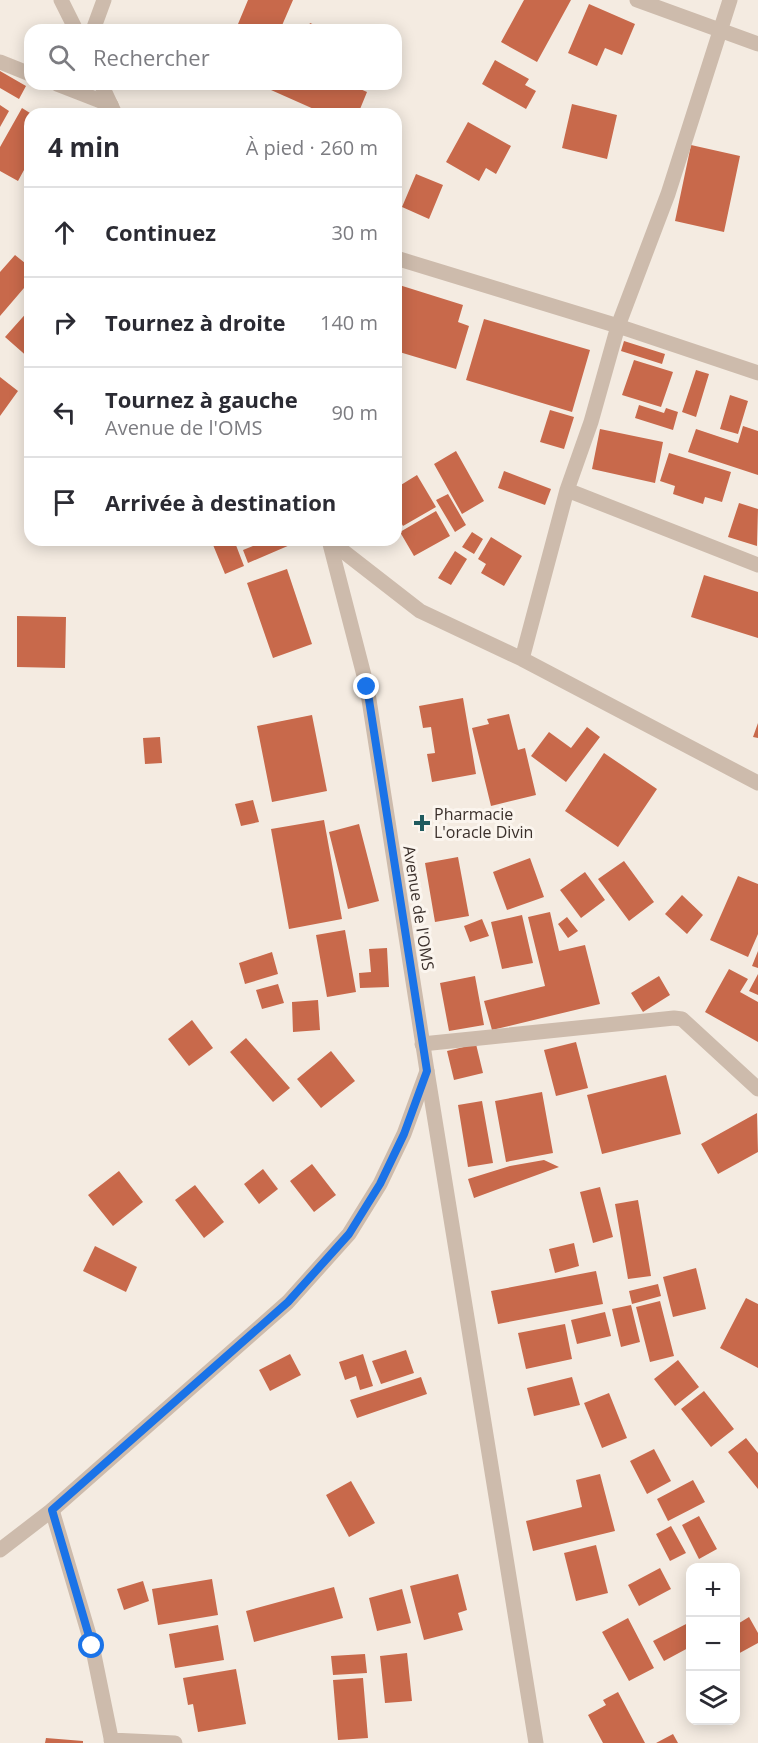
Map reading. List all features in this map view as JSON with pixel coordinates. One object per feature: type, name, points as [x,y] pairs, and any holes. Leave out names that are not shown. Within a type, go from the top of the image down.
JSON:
[{"type":"street","points":[[61,0],[73,24]]},
{"type":"street","points":[[95,24],[104,0]]},
{"type":"street","points":[[637,0],[758,44]]},
{"type":"street","points":[[522,659],[567,490],[591,422],[618,326],[668,194],[730,0]]},
{"type":"street","points":[[0,62],[24,72]]},
{"type":"street","points":[[70,90],[111,108]]},
{"type":"street","points":[[104,90],[113,108]]},
{"type":"street","points":[[402,260],[618,326],[758,373]]},
{"type":"street","points":[[567,490],[758,565]]},
{"type":"street","name":"Avenue de l'OMS","points":[[331,546],[367,687],[422,1044],[536,1743]]},
{"type":"street","points":[[336,546],[420,611],[522,659],[758,783]]},
{"type":"street","points":[[422,1044],[682,1019],[758,1089]]},
{"type":"street","points":[[0,1550],[52,1510],[288,1302],[349,1234],[380,1184],[404,1134],[427,1071]]},
{"type":"street","points":[[52,1510],[92,1646],[111,1741],[175,1743]]},
{"type":"building","points":[[248,0],[293,0],[283,24],[238,24]]},
{"type":"building","points":[[524,0],[571,0],[537,62],[501,42]]},
{"type":"building","points":[[589,4],[635,24],[622,55],[605,48],[597,66],[568,53]]},
{"type":"building","points":[[495,60],[529,79],[525,85],[536,91],[526,109],[482,84]]},
{"type":"building","points":[[0,71],[24,85],[19,99],[0,88]]},
{"type":"building","points":[[271,90],[362,90],[367,92],[360,108],[312,108]]},
{"type":"building","points":[[572,104],[617,115],[607,159],[562,148]]},
{"type":"building","points":[[0,105],[9,111],[0,127]]},
{"type":"building","points":[[22,108],[24,109],[24,170],[18,181],[0,171],[0,147]]},
{"type":"building","points":[[468,122],[511,146],[496,174],[486,168],[479,181],[446,162]]},
{"type":"building","points":[[691,145],[740,156],[724,232],[675,221]]},
{"type":"building","points":[[416,174],[443,185],[429,219],[402,207]]},
{"type":"building","points":[[15,255],[24,262],[24,288],[0,316],[0,272]]},
{"type":"building","points":[[402,286],[463,305],[458,322],[469,326],[456,369],[402,353]]},
{"type":"building","points":[[24,316],[24,354],[5,337]]},
{"type":"building","points":[[484,319],[590,350],[572,412],[466,380]]},
{"type":"building","points":[[624,341],[665,354],[662,364],[621,351]]},
{"type":"building","points":[[634,360],[673,372],[661,407],[622,395]]},
{"type":"building","points":[[696,370],[709,374],[696,417],[682,412]]},
{"type":"building","points":[[0,377],[18,391],[0,416]]},
{"type":"building","points":[[730,395],[748,401],[738,434],[720,429]]},
{"type":"building","points":[[639,405],[664,413],[666,408],[678,412],[673,430],[635,418]]},
{"type":"building","points":[[550,410],[574,417],[564,449],[540,442]]},
{"type":"building","points":[[743,426],[758,431],[758,475],[688,452],[696,429],[738,443]]},
{"type":"building","points":[[600,429],[663,442],[655,483],[592,469]]},
{"type":"building","points":[[456,451],[484,501],[462,514],[434,464]]},
{"type":"building","points":[[669,453],[731,472],[722,502],[705,497],[703,504],[673,494],[675,486],[660,481]]},
{"type":"building","points":[[504,471],[551,489],[545,505],[498,488]]},
{"type":"building","points":[[417,475],[436,507],[403,526],[402,524],[402,484]]},
{"type":"building","points":[[448,494],[466,525],[455,532],[436,500]]},
{"type":"building","points":[[739,503],[758,509],[757,546],[728,537]]},
{"type":"building","points":[[436,511],[450,536],[414,556],[402,535],[402,531]]},
{"type":"building","points":[[472,532],[483,539],[474,554],[462,547]]},
{"type":"building","points":[[491,537],[522,556],[504,586],[481,573],[486,564],[478,559]]},
{"type":"building","points":[[213,546],[236,546],[244,566],[225,574]]},
{"type":"building","points":[[253,546],[288,546],[248,563],[243,550]]},
{"type":"building","points":[[455,551],[467,559],[451,585],[438,578]]},
{"type":"building","points":[[287,569],[312,644],[273,658],[247,583]]},
{"type":"building","points":[[704,575],[758,592],[758,638],[691,617]]},
{"type":"building","points":[[17,616],[66,617],[65,668],[17,667]]},
{"type":"building","points":[[463,698],[476,774],[432,782],[427,754],[435,753],[431,727],[423,728],[419,706]]},
{"type":"building","points":[[509,714],[518,750],[525,748],[536,795],[491,806],[472,728],[489,724],[487,719]]},
{"type":"building","points":[[312,715],[327,791],[272,802],[257,726]]},
{"type":"building","points":[[758,723],[758,738],[753,737]]},
{"type":"building","points":[[587,727],[600,737],[566,782],[531,756],[549,732],[571,748]]},
{"type":"building","points":[[160,737],[162,763],[145,764],[143,738]]},
{"type":"building","points":[[604,753],[657,789],[618,847],[565,811]]},
{"type":"building","points":[[253,800],[259,822],[241,826],[235,804]]},
{"type":"building","points":[[324,820],[342,919],[289,929],[271,829]]},
{"type":"building","points":[[359,824],[379,901],[348,909],[329,832]]},
{"type":"building","points":[[458,857],[469,916],[435,922],[425,863]]},
{"type":"building","points":[[530,858],[544,897],[507,910],[493,872]]},
{"type":"building","points":[[624,861],[654,902],[629,921],[598,879]]},
{"type":"building","points":[[585,872],[605,900],[581,918],[560,890]]},
{"type":"building","points":[[738,876],[758,884],[758,934],[748,957],[710,940]]},
{"type":"building","points":[[682,895],[703,915],[687,934],[665,914]]},
{"type":"building","points":[[550,912],[559,951],[585,945],[600,1004],[492,1030],[484,1001],[545,986],[528,917]]},
{"type":"building","points":[[522,915],[533,963],[502,969],[491,922]]},
{"type":"building","points":[[567,917],[578,931],[568,938],[558,924]]},
{"type":"building","points":[[482,919],[489,936],[470,942],[464,926]]},
{"type":"building","points":[[345,930],[356,992],[327,997],[316,935]]},
{"type":"building","points":[[387,948],[389,987],[360,988],[359,973],[371,972],[369,949]]},
{"type":"building","points":[[758,951],[758,968],[752,966]]},
{"type":"building","points":[[272,952],[278,974],[245,984],[239,963]]},
{"type":"building","points":[[729,969],[748,979],[740,992],[758,1002],[758,1042],[705,1012]]},
{"type":"building","points":[[758,974],[758,995],[749,991]]},
{"type":"building","points":[[475,976],[484,1025],[449,1031],[440,983]]},
{"type":"building","points":[[659,976],[670,995],[643,1012],[631,993]]},
{"type":"building","points":[[278,984],[284,1003],[262,1009],[256,990]]},
{"type":"building","points":[[318,1000],[320,1030],[293,1032],[292,1002]]},
{"type":"building","points":[[192,1020],[213,1048],[189,1066],[168,1039]]},
{"type":"building","points":[[246,1038],[290,1088],[273,1102],[230,1052]]},
{"type":"building","points":[[576,1042],[588,1088],[556,1096],[544,1050]]},
{"type":"building","points":[[476,1044],[483,1073],[454,1080],[447,1051]]},
{"type":"building","points":[[331,1051],[355,1081],[321,1108],[297,1079]]},
{"type":"building","points":[[666,1075],[681,1134],[602,1154],[587,1095]]},
{"type":"building","points":[[542,1092],[553,1153],[506,1162],[495,1101]]},
{"type":"building","points":[[482,1101],[493,1163],[468,1167],[458,1105]]},
{"type":"building","points":[[757,1113],[758,1152],[718,1174],[701,1144]]},
{"type":"building","points":[[544,1160],[559,1167],[474,1198],[468,1179],[510,1166]]},
{"type":"building","points":[[312,1164],[336,1195],[314,1212],[290,1181]]},
{"type":"building","points":[[263,1169],[278,1189],[259,1204],[244,1184]]},
{"type":"building","points":[[119,1171],[143,1202],[113,1226],[88,1195]]},
{"type":"building","points":[[195,1185],[224,1222],[204,1238],[175,1200]]},
{"type":"building","points":[[600,1187],[613,1237],[593,1243],[580,1192]]},
{"type":"building","points":[[638,1200],[651,1276],[628,1279],[615,1204]]},
{"type":"building","points":[[574,1243],[579,1266],[555,1273],[549,1249]]},
{"type":"building","points":[[95,1246],[137,1267],[126,1292],[83,1271]]},
{"type":"building","points":[[696,1268],[706,1309],[673,1317],[663,1277]]},
{"type":"building","points":[[596,1271],[603,1304],[498,1324],[491,1291]]},
{"type":"building","points":[[658,1284],[661,1296],[632,1304],[629,1291]]},
{"type":"building","points":[[746,1298],[758,1304],[758,1368],[720,1348]]},
{"type":"building","points":[[660,1301],[674,1356],[650,1362],[636,1307]]},
{"type":"building","points":[[631,1305],[640,1342],[621,1347],[612,1309]]},
{"type":"building","points":[[605,1312],[611,1336],[577,1344],[571,1320]]},
{"type":"building","points":[[565,1324],[572,1359],[526,1369],[518,1333]]},
{"type":"building","points":[[406,1350],[414,1373],[381,1384],[372,1361]]},
{"type":"building","points":[[290,1354],[301,1375],[270,1391],[259,1370]]},
{"type":"building","points":[[363,1354],[373,1386],[360,1390],[356,1376],[345,1380],[339,1362]]},
{"type":"building","points":[[678,1360],[699,1387],[675,1406],[654,1379]]},
{"type":"building","points":[[421,1377],[427,1394],[357,1418],[350,1400]]},
{"type":"building","points":[[572,1377],[580,1405],[534,1416],[527,1388]]},
{"type":"building","points":[[704,1391],[734,1429],[711,1447],[681,1409]]},
{"type":"building","points":[[609,1393],[627,1438],[602,1448],[584,1403]]},
{"type":"building","points":[[746,1438],[758,1453],[758,1489],[728,1452]]},
{"type":"building","points":[[654,1449],[671,1481],[647,1494],[630,1461]]},
{"type":"building","points":[[600,1474],[615,1531],[533,1551],[526,1521],[582,1507],[576,1480]]},
{"type":"building","points":[[693,1480],[705,1502],[668,1521],[657,1499]]},
{"type":"building","points":[[351,1481],[375,1523],[349,1537],[326,1495]]},
{"type":"building","points":[[699,1516],[717,1549],[699,1559],[682,1525]]},
{"type":"building","points":[[671,1526],[686,1553],[670,1561],[656,1534]]},
{"type":"building","points":[[596,1545],[608,1593],[576,1601],[564,1553]]},
{"type":"building","points":[[660,1568],[671,1589],[639,1606],[628,1585]]},
{"type":"building","points":[[458,1574],[467,1610],[458,1613],[463,1630],[424,1640],[410,1586]]},
{"type":"building","points":[[212,1579],[218,1615],[158,1625],[152,1589]]},
{"type":"building","points":[[143,1581],[149,1601],[124,1610],[117,1589]]},
{"type":"building","points":[[334,1587],[343,1618],[254,1642],[246,1611]]},
{"type":"building","points":[[402,1589],[411,1623],[377,1631],[369,1598]]},
{"type":"building","points":[[749,1617],[758,1633],[758,1643],[740,1653],[740,1623]]},
{"type":"building","points":[[628,1618],[654,1668],[629,1681],[602,1632]]},
{"type":"building","points":[[686,1624],[686,1649],[664,1661],[653,1641]]},
{"type":"building","points":[[218,1625],[224,1660],[175,1668],[169,1634]]},
{"type":"building","points":[[407,1653],[412,1701],[385,1703],[380,1656]]},
{"type":"building","points":[[365,1654],[367,1673],[333,1675],[331,1656]]},
{"type":"building","points":[[236,1669],[246,1724],[198,1732],[193,1704],[188,1705],[183,1678]]},
{"type":"building","points":[[363,1678],[368,1738],[338,1740],[333,1680]]},
{"type":"building","points":[[618,1692],[645,1743],[603,1743],[588,1715],[606,1705],[603,1700]]},
{"type":"building","points":[[673,1734],[678,1743],[656,1743]]},
{"type":"building","points":[[46,1738],[83,1741],[83,1743],[45,1743]]},
{"type":"place","name":"Pharmacie L'oracle Divin","points":[[422,823]]},
{"type":"route","points":[[92,1646],[52,1510],[288,1302],[349,1234],[380,1184],[404,1134],[427,1071],[367,687]]}]
